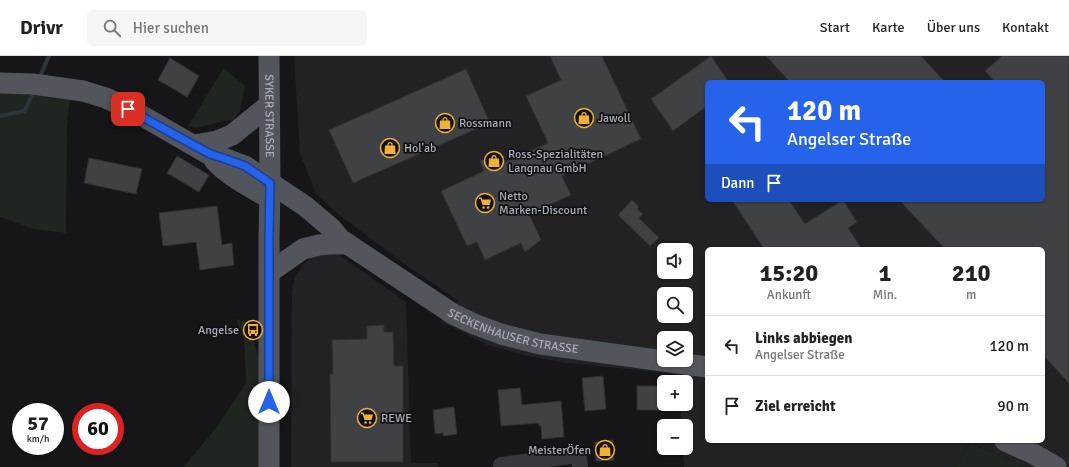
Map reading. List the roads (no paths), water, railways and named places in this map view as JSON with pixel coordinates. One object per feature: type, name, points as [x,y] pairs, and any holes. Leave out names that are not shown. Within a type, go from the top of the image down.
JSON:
[{"type":"main road","name":"SYKER STRASSE","points":[[269,56],[270,467]]},
{"type":"main road","name":"SECKENHAUSER STRASSE","points":[[0,83],[40,85],[83,91],[106,98],[139,114],[202,150],[236,178],[270,191],[298,218],[326,235],[344,242],[453,314],[474,324],[501,334],[540,344],[705,367]]},
{"type":"main road","points":[[202,150],[217,141],[232,135],[269,104]]},
{"type":"main road","points":[[270,272],[303,250],[318,245],[344,242]]},
{"type":"main road","points":[[1010,443],[1032,453],[1056,467]]},
{"type":"street","points":[[501,466],[579,455],[580,467]]},
{"type":"waterway","points":[[39,79],[49,56]]},
{"type":"waterway","points":[[0,116],[25,111],[34,89]]},
{"type":"place","name":"Jawoll","points":[[584,118]]},
{"type":"place","name":"Rossmann","points":[[445,123]]},
{"type":"place","name":"Hol'ab","points":[[390,148]]},
{"type":"place","name":"Ross-Spezialitäten Langnau GmbH","points":[[494,161]]},
{"type":"place","name":"Netto Marken-Discount","points":[[485,203]]},
{"type":"place","name":"Angelse","points":[[253,330]]},
{"type":"place","name":"REWE","points":[[367,418]]},
{"type":"place","name":"MeisterÖfen","points":[[605,450]]}]
